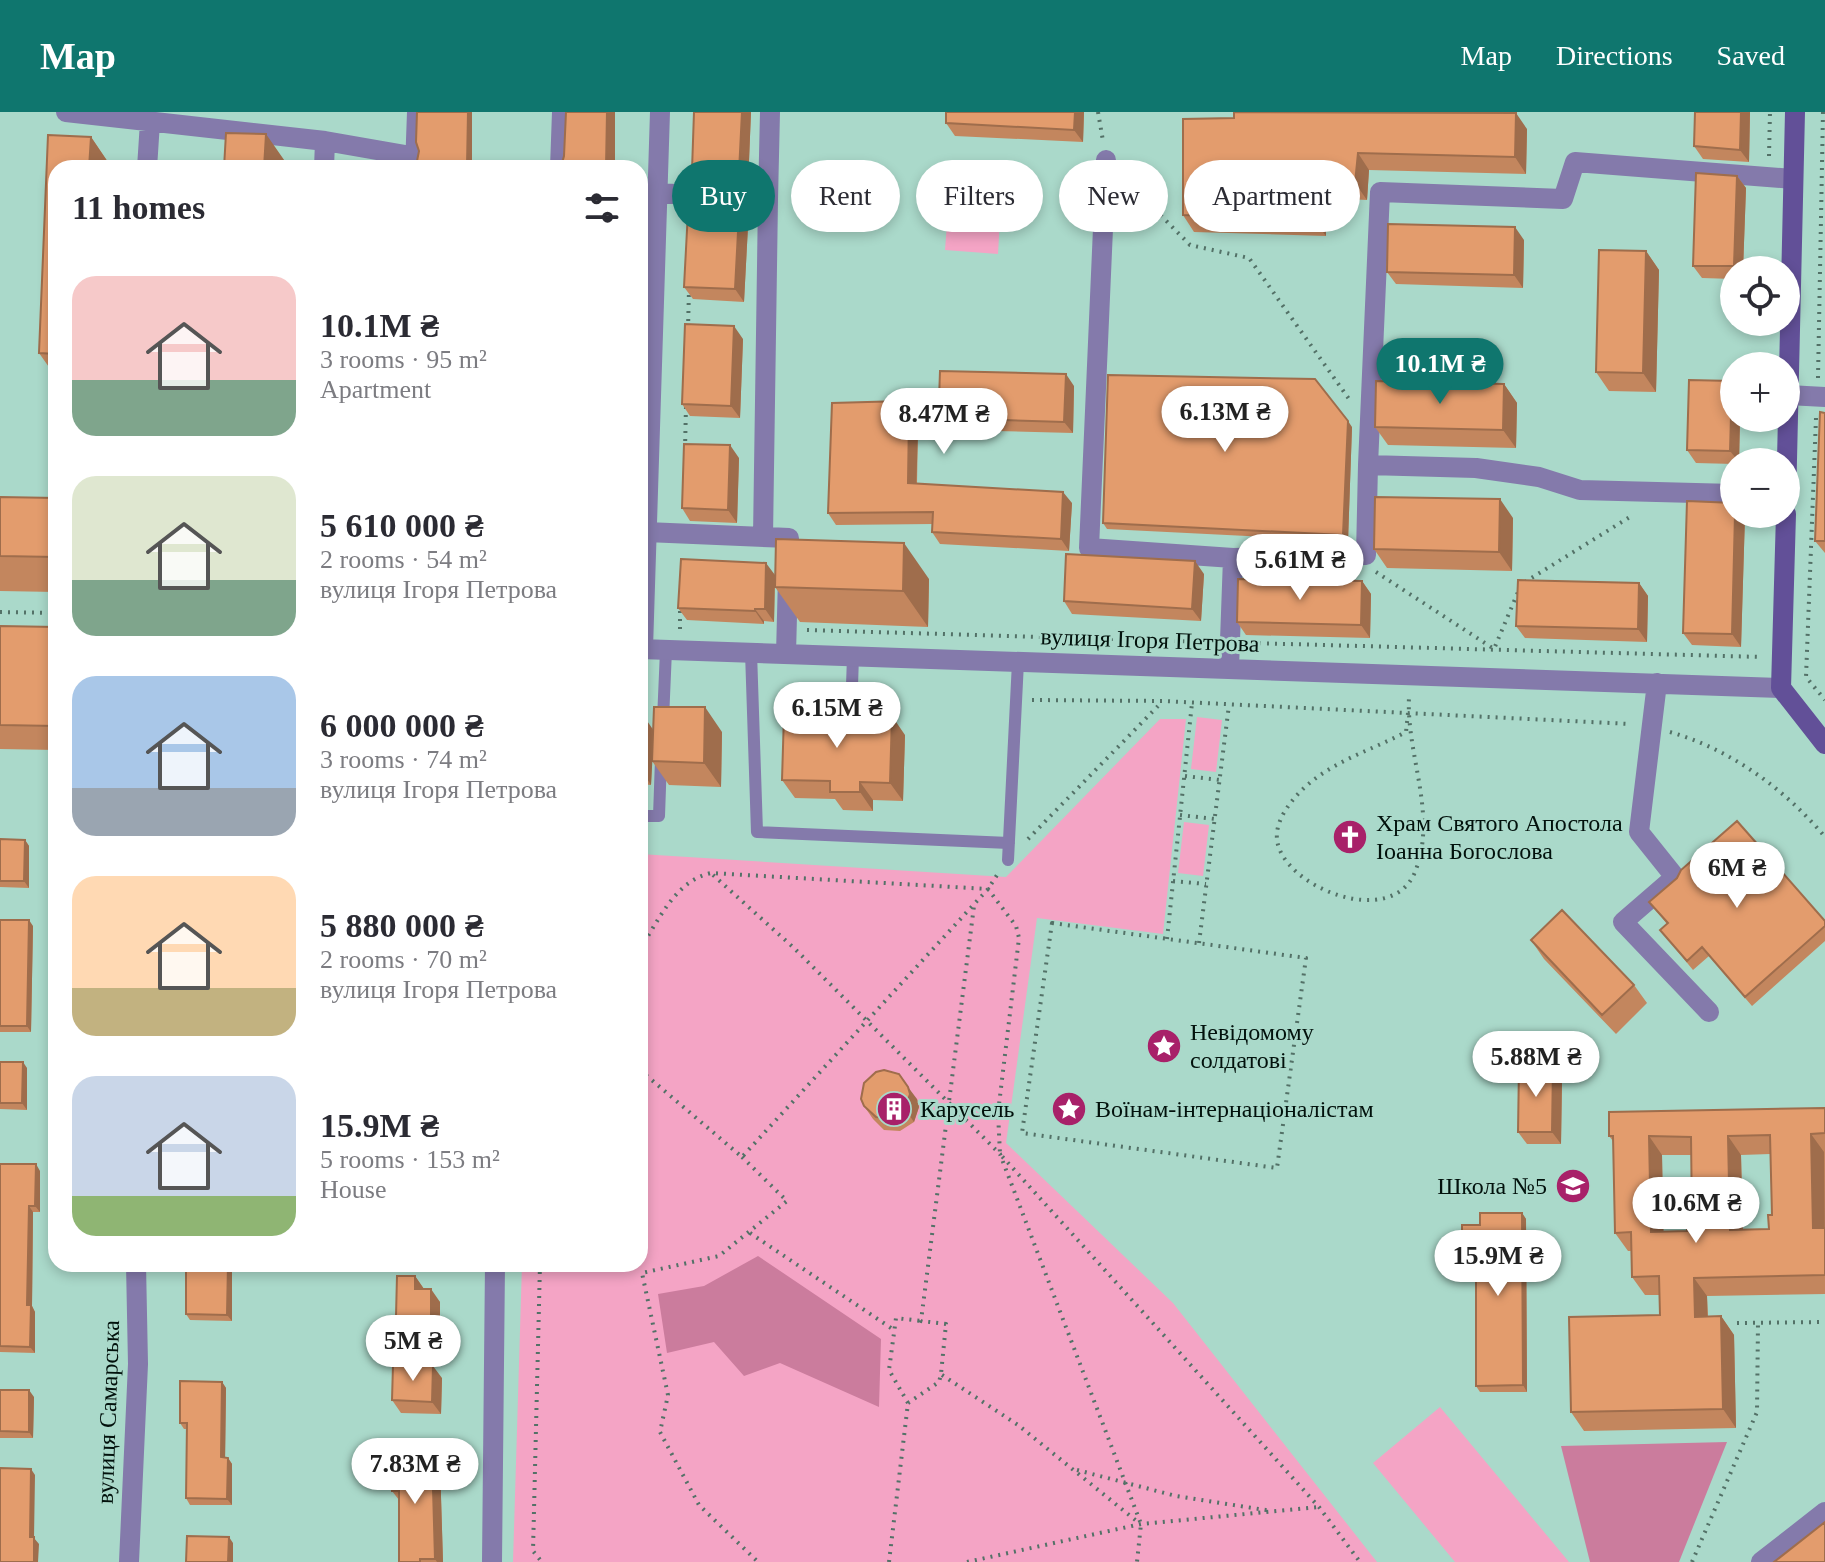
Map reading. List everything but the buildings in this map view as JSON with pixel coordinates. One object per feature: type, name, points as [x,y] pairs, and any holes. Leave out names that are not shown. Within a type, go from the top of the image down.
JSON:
[{"type":"street","points":[[66,112],[325,141],[403,160]]},
{"type":"street","points":[[560,160],[562,112]]},
{"type":"street","points":[[648,296],[660,112]]},
{"type":"street","points":[[769,160],[770,112]]},
{"type":"street","points":[[1789,352],[1795,112]]},
{"type":"street","points":[[148,160],[150,122]]},
{"type":"street","points":[[324,160],[325,141]]},
{"type":"street","points":[[1103,232],[1089,548],[1233,558],[1366,555],[1380,192],[1563,199],[1575,162],[1793,179]]},
{"type":"street","points":[[657,193],[672,194]]},
{"type":"street","points":[[763,537],[768,232]]},
{"type":"street","points":[[1800,396],[1825,397]]},
{"type":"street","points":[[1368,465],[1476,468],[1539,477],[1580,490],[1720,494]]},
{"type":"street","points":[[1786,528],[1781,688],[1825,744]]},
{"type":"street","points":[[648,532],[789,538],[786,654]]},
{"type":"street","points":[[1229,668],[1233,558]]},
{"type":"street","name":"вулиця Ігоря Петрова","points":[[648,648],[672,644],[786,654],[1781,688]]},
{"type":"street","points":[[1657,683],[1639,832],[1675,877],[1623,922],[1709,1012]]},
{"type":"street","name":"вулиця Самарська","points":[[129,1562],[138,1364],[136,1272]]},
{"type":"street","points":[[492,1562],[495,1272]]},
{"type":"street","points":[[1761,1562],[1825,1512]]},
{"type":"lane","points":[[411,160],[413,112]]},
{"type":"lane","points":[[648,816],[659,816],[672,644]]},
{"type":"lane","points":[[751,652],[757,832],[1009,843]]},
{"type":"lane","points":[[851,716],[853,656]]},
{"type":"lane","points":[[1008,860],[1018,662]]},
{"type":"path","points":[[1098,112],[1106,160]]},
{"type":"path","points":[[1168,223],[1190,245],[1249,258],[1369,427]]},
{"type":"path","points":[[688,333],[689,287]]},
{"type":"path","points":[[685,456],[686,395]]},
{"type":"path","points":[[1366,555],[1376,572],[1494,649],[1521,585],[1669,492]]},
{"type":"path","points":[[672,644],[681,596]]},
{"type":"path","points":[[0,612],[48,613]]},
{"type":"path","points":[[1408,713],[1421,787],[1423,837],[1412,879],[1401,892],[1383,899],[1350,898],[1319,888],[1297,870],[1279,849],[1276,835],[1287,809],[1312,781],[1345,759],[1406,732],[1410,685]]},
{"type":"path","points":[[1016,700],[1163,701],[1653,726],[1697,739],[1742,764],[1779,792],[1825,837]]},
{"type":"path","points":[[742,1157],[975,904],[1008,860],[1163,701]]},
{"type":"path","points":[[1167,939],[1192,703]]},
{"type":"path","points":[[1199,943],[1229,705]]},
{"type":"path","points":[[1185,776],[1220,780]]},
{"type":"path","points":[[1180,815],[1215,819]]},
{"type":"path","points":[[711,873],[794,948],[1000,1154],[1319,1507],[1360,1562]]},
{"type":"path","points":[[648,937],[682,887],[696,876],[711,873],[988,889],[1016,926],[1019,938],[998,1113],[1000,1154],[1141,1524],[1137,1562]]},
{"type":"path","points":[[1173,881],[1206,884]]},
{"type":"path","points":[[921,1321],[975,904]]},
{"type":"path","points":[[1052,923],[1199,943],[1306,958],[1277,1168],[1022,1133],[1052,923]]},
{"type":"path","points":[[648,1077],[742,1157],[787,1201],[719,1256],[648,1272]]},
{"type":"path","points":[[750,1233],[894,1330]]},
{"type":"path","points":[[540,1272],[533,1551],[542,1562]]},
{"type":"path","points":[[647,1272],[642,1273],[668,1395],[660,1432],[699,1505],[758,1562]]},
{"type":"path","points":[[889,1562],[908,1403],[889,1370],[896,1318],[946,1324],[939,1382],[908,1403]]},
{"type":"path","points":[[1737,1323],[1825,1322]]},
{"type":"path","points":[[1692,1562],[1757,1412],[1758,1323]]},
{"type":"path","points":[[941,1374],[1018,1425],[1141,1524]]},
{"type":"path","points":[[1075,1469],[1176,1496],[1278,1512]]},
{"type":"path","points":[[967,1562],[1141,1524],[1319,1507]]},
{"type":"shaded area","points":[[946,232],[999,232],[998,254],[945,250]]},
{"type":"shaded area","points":[[1197,717],[1222,720],[1216,772],[1191,769]]},
{"type":"shaded area","points":[[1160,719],[1186,719],[1163,934],[1037,918],[1006,1143],[1173,1303],[1377,1562],[513,1562],[522,1272],[648,1272],[648,855],[1006,877]]},
{"type":"shaded area","points":[[1184,822],[1209,825],[1203,876],[1178,873]]},
{"type":"shaded area","points":[[758,1256],[881,1339],[879,1407],[780,1363],[744,1376],[714,1342],[667,1353],[658,1294],[704,1286]]},
{"type":"shaded area","points":[[1440,1407],[1569,1562],[1455,1562],[1373,1463]]},
{"type":"shaded area","points":[[1727,1442],[1679,1562],[1590,1562],[1561,1446]]},
{"type":"place","name":"Храм Святого Апостола Іоанна Богослова","points":[[1350,837]]},
{"type":"place","name":"Невідомому солдатові","points":[[1164,1046]]},
{"type":"place","name":"Карусель","points":[[894,1109]]},
{"type":"place","name":"Воїнам-інтернаціоналістам","points":[[1069,1109]]},
{"type":"place","name":"Школа №5","points":[[1573,1186]]}]
